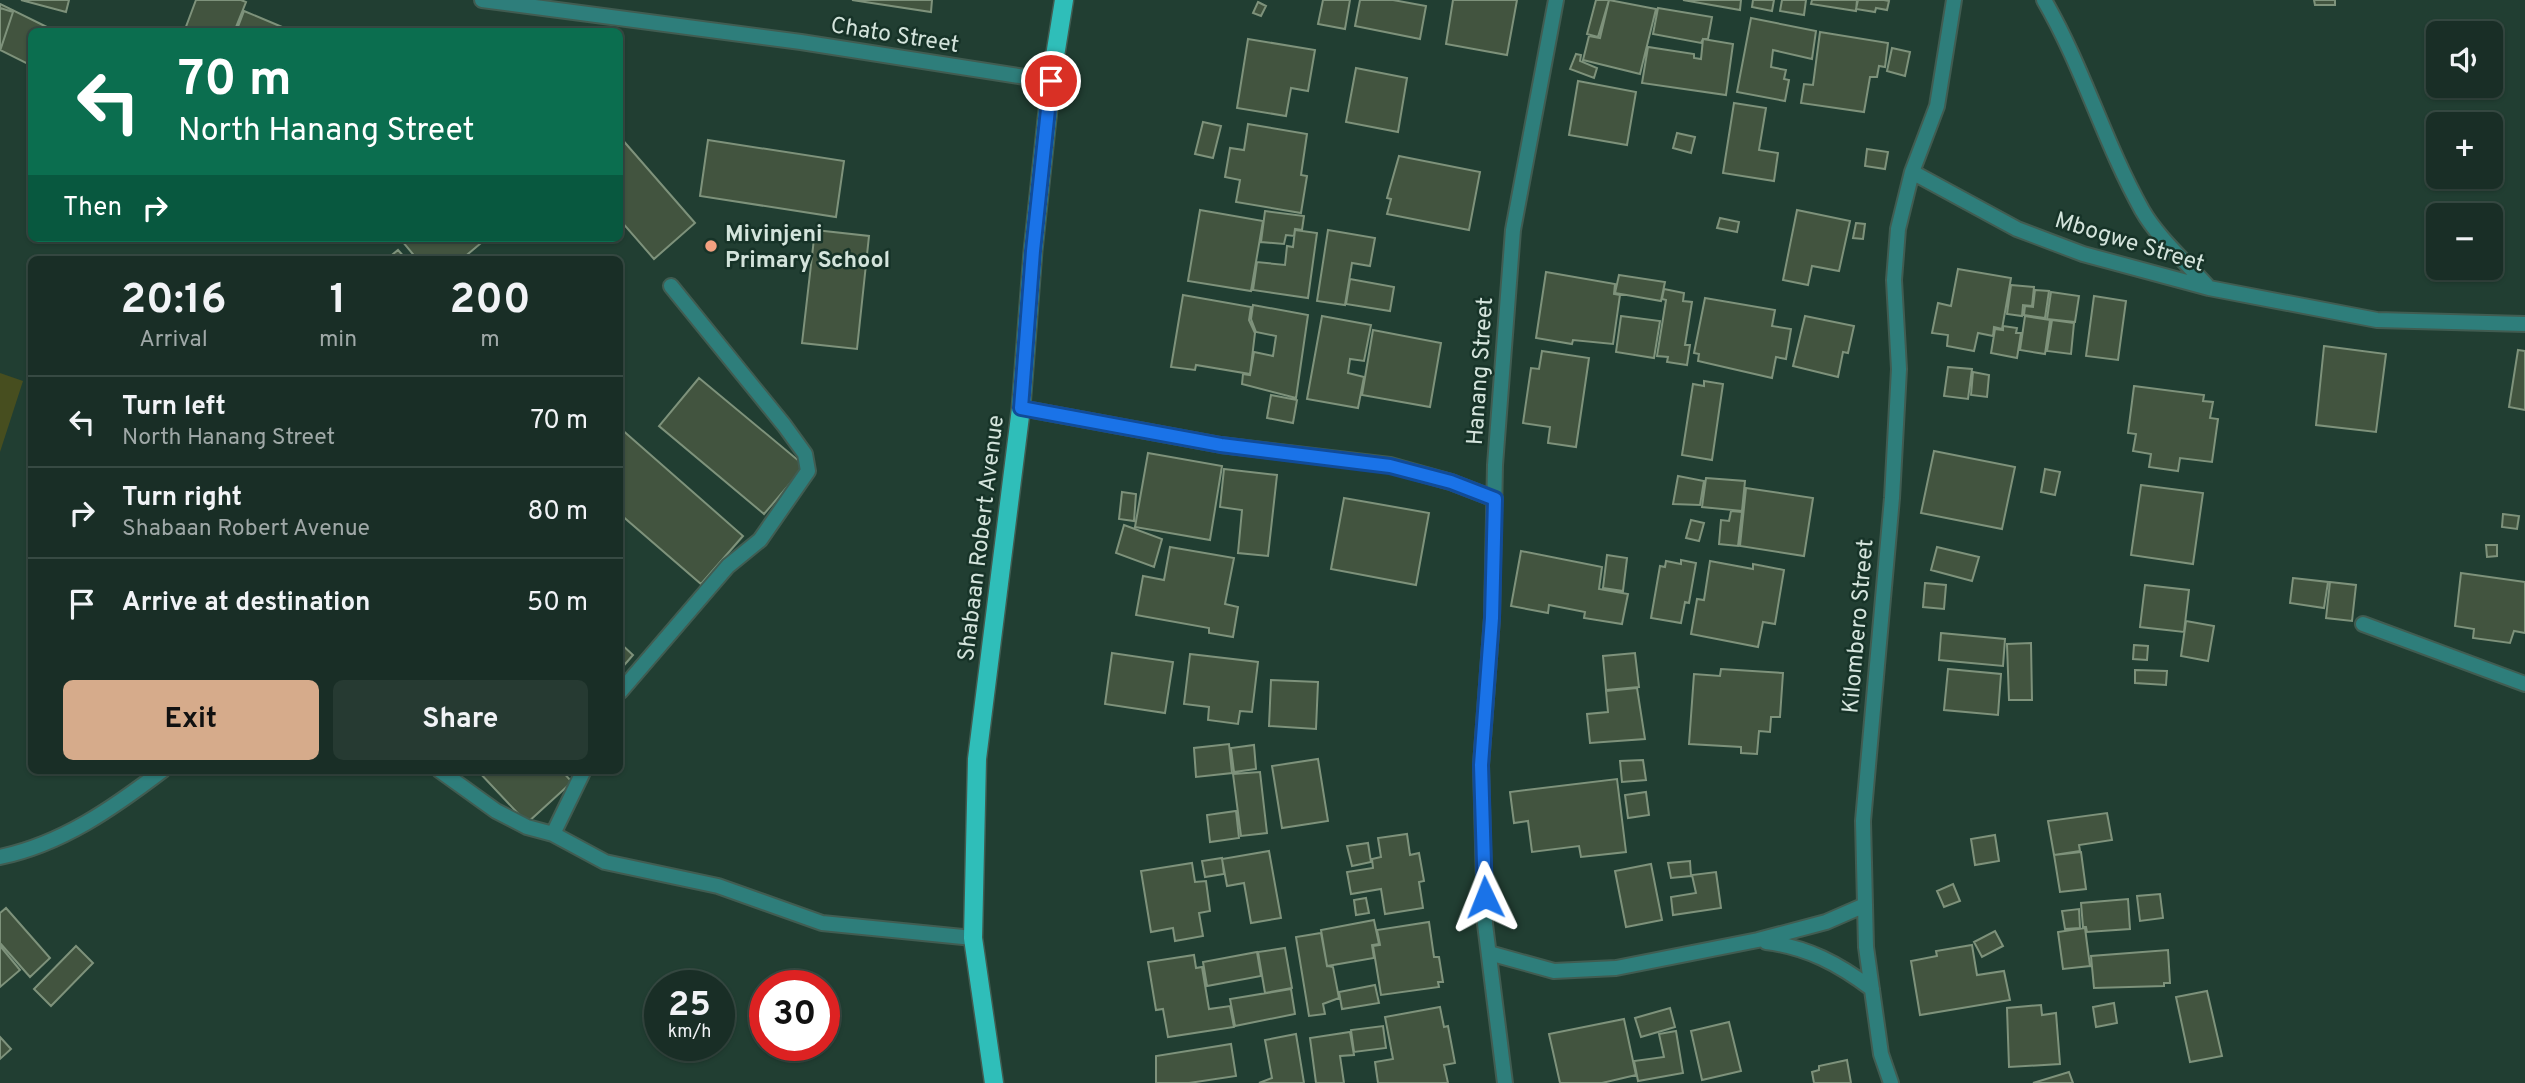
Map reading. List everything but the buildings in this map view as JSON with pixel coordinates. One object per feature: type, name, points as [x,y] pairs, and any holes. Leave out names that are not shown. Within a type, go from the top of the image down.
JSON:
[{"type":"main road","name":"Shabaan Robert Avenue","points":[[993,1083],[973,938],[977,759],[1021,408],[1033,251],[1051,81],[1064,0]]},
{"type":"street","name":"Chato Street","points":[[482,0],[801,42],[1051,81]]},
{"type":"street","name":"Hanang Street","points":[[1504,1083],[1489,953],[1481,765],[1492,618],[1495,499],[1513,230],[1556,0]]},
{"type":"street","points":[[1912,172],[1937,106],[1954,0]]},
{"type":"street","points":[[2043,0],[2081,74],[2104,135],[2144,213],[2209,288]]},
{"type":"street","name":"Mbogwe Street","points":[[1912,172],[2017,229],[2083,254],[2209,288],[2377,320],[2525,324]]},
{"type":"street","name":"Kilombero Street","points":[[1891,1083],[1881,1054],[1866,947],[1863,821],[1892,498],[1899,369],[1894,280],[1898,229],[1912,172]]},
{"type":"street","points":[[623,688],[728,566],[760,540],[808,471],[805,454],[784,425],[671,286]]},
{"type":"street","points":[[1021,408],[1221,445],[1390,466],[1451,482],[1495,499]]},
{"type":"street","points":[[2364,624],[2525,684]]},
{"type":"street","points":[[0,857],[34,850],[76,830],[157,774]]},
{"type":"street","points":[[445,774],[496,811],[527,827],[552,834],[605,862],[718,886],[822,923],[973,938]]},
{"type":"street","points":[[552,834],[582,774]]},
{"type":"street","points":[[1489,953],[1554,971],[1616,968],[1758,940],[1826,922],[1865,905]]},
{"type":"street","points":[[1758,940],[1789,945],[1818,954],[1872,989]]},
{"type":"green space","points":[[0,373],[23,381],[0,452]]},
{"type":"place","name":"Mivinjeni Primary School","points":[[711,246]]},
{"type":"route","points":[[1051,81],[1033,251],[1021,408],[1221,445],[1390,466],[1451,482],[1495,499],[1492,618],[1481,765],[1485,897]]}]
